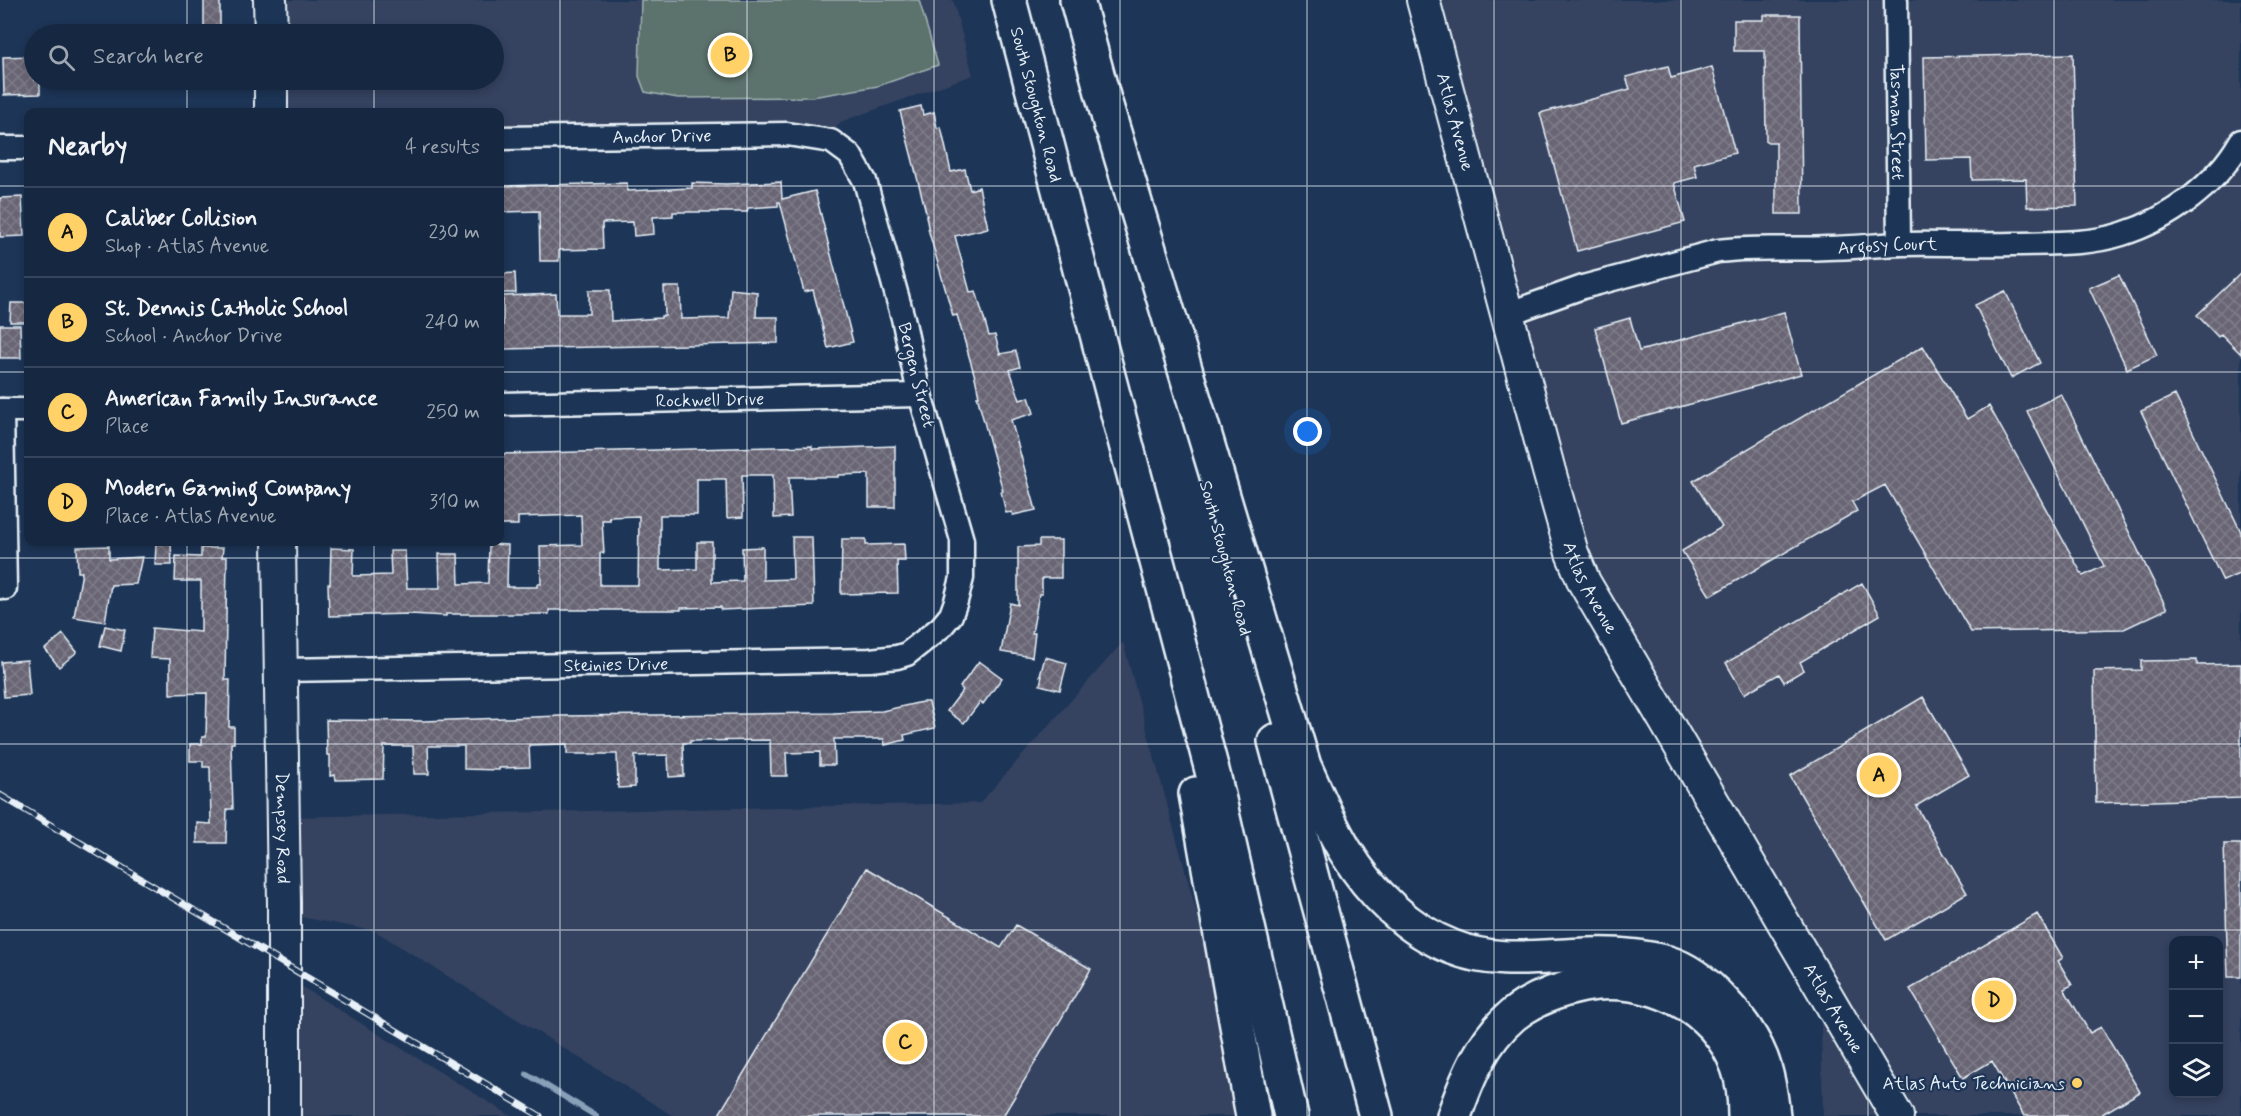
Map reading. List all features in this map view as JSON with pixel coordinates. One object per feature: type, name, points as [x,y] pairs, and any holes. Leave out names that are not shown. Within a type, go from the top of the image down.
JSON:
[{"type":"main road","name":"South Stoughton Road","points":[[1009,0],[1214,778],[1291,1116]]},
{"type":"main road","name":"South Stoughton Road","points":[[1077,0],[1376,1116]]},
{"type":"main road","points":[[1106,106],[1304,766],[1346,852],[1384,903],[1427,935],[1462,951],[1505,959],[1588,955],[1643,958],[1669,963],[1688,972],[1705,984],[1750,1036],[1761,1058],[1773,1116]]},
{"type":"main road","points":[[1150,536],[1253,1116]]},
{"type":"main road","points":[[1454,1116],[1470,1072],[1495,1033],[1513,1016],[1532,1002],[1547,995],[1603,981],[1657,988],[1702,1014],[1730,1050],[1738,1067],[1744,1091],[1745,1116]]},
{"type":"street","points":[[270,0],[271,24]]},
{"type":"street","name":"Atlas Avenue","points":[[1423,0],[1572,553],[1584,582],[1897,1116]]},
{"type":"street","name":"Tasman Street","points":[[1896,0],[1899,244]]},
{"type":"street","points":[[271,90],[271,108]]},
{"type":"street","name":"Anchor Drive","points":[[504,138],[787,134],[824,139]]},
{"type":"street","name":"Bergen Street","points":[[824,139],[831,141],[850,155],[865,182],[903,318],[920,395],[962,540],[962,578],[951,615],[941,627]]},
{"type":"street","name":"Argosy Court","points":[[1507,314],[1583,287],[1718,251],[1826,249],[1899,244],[2080,242],[2120,235],[2149,224],[2186,201],[2204,187],[2231,158],[2241,141]]},
{"type":"street","points":[[0,148],[24,148]]},
{"type":"street","name":"Rockwell Drive","points":[[504,404],[920,395]]},
{"type":"street","points":[[4,588],[1,410],[24,410]]},
{"type":"street","name":"Dempsey Road","points":[[279,546],[284,892],[284,1116]]},
{"type":"street","name":"Steinies Drive","points":[[282,670],[870,660],[907,654],[941,627]]},
{"type":"shaded area","points":[[270,0],[953,0],[973,75],[843,121],[824,139],[504,138],[504,108],[271,108],[271,90],[504,90],[504,24],[271,24]]},
{"type":"shaded area","points":[[1423,0],[2241,0],[2241,1116],[1823,1116],[1820,987],[1584,582]]},
{"type":"shaded area","points":[[1123,642],[1252,1116],[673,1116],[375,931],[284,914],[284,817],[980,803]]},
{"type":"shaded area","points":[[283,975],[511,1116],[284,1116]]},
{"type":"green space","points":[[641,0],[919,0],[938,65],[878,86],[812,97],[678,98],[645,92],[639,76]]},
{"type":"building","points":[[204,0],[220,0],[220,24],[204,24]]},
{"type":"building","points":[[1764,15],[1800,15],[1802,214],[1776,214],[1776,142],[1766,142],[1765,51],[1734,51],[1734,20],[1764,20]]},
{"type":"building","points":[[2073,54],[2077,206],[2027,207],[2026,179],[1972,180],[1971,159],[1926,160],[1924,57]]},
{"type":"building","points":[[24,56],[24,90],[40,90],[40,94],[4,95],[3,57]]},
{"type":"building","points":[[1668,66],[1671,78],[1712,67],[1735,153],[1694,164],[1697,177],[1674,183],[1685,222],[1577,251],[1540,113],[1630,89],[1626,77]]},
{"type":"building","points":[[921,106],[923,115],[934,112],[937,128],[941,127],[951,172],[965,169],[970,190],[979,187],[988,228],[955,236],[970,292],[976,291],[989,336],[995,335],[1000,354],[1016,351],[1020,367],[1010,370],[1020,400],[1029,397],[1034,413],[1011,420],[1036,510],[1013,515],[1012,512],[1006,513],[1001,491],[1003,491],[977,396],[979,396],[975,377],[957,315],[953,316],[929,232],[900,111]]},
{"type":"building","points":[[781,182],[782,199],[815,191],[853,342],[828,348],[813,290],[804,292],[780,202],[778,206],[748,208],[747,212],[673,212],[673,216],[653,217],[654,234],[634,236],[633,222],[602,223],[603,249],[559,250],[559,261],[540,261],[539,211],[504,212],[504,186],[627,183],[627,191],[692,188],[692,183]]},
{"type":"building","points":[[22,197],[24,236],[0,237],[0,198]]},
{"type":"building","points":[[515,273],[516,293],[504,293],[504,274]]},
{"type":"building","points":[[2241,273],[2241,354],[2221,334],[2218,337],[2197,315]]},
{"type":"building","points":[[2119,275],[2157,355],[2127,369],[2089,288]]},
{"type":"building","points":[[664,287],[680,287],[681,319],[729,318],[731,289],[757,292],[756,317],[778,317],[778,343],[504,349],[504,296],[556,294],[557,314],[589,314],[589,290],[610,290],[611,321],[665,316]]},
{"type":"building","points":[[2005,291],[2040,363],[2011,378],[1975,305]]},
{"type":"building","points":[[11,303],[24,303],[24,322],[10,322]]},
{"type":"building","points":[[1784,312],[1801,374],[1621,423],[1595,328],[1630,318],[1639,351]]},
{"type":"building","points":[[0,325],[20,325],[21,358],[0,358]]},
{"type":"building","points":[[1923,346],[1967,419],[1989,406],[2083,576],[2104,566],[2027,411],[2061,394],[2167,609],[2124,629],[1971,632],[1885,485],[1852,502],[1857,511],[1710,596],[1682,551],[1722,527],[1693,481]]},
{"type":"building","points":[[2175,395],[2241,532],[2241,573],[2223,581],[2141,411]]},
{"type":"building","points":[[895,446],[895,507],[869,507],[869,474],[838,475],[838,477],[789,477],[791,517],[774,518],[773,475],[742,475],[743,517],[727,518],[726,479],[697,479],[697,515],[660,515],[660,570],[697,569],[697,542],[712,542],[712,582],[743,581],[742,548],[763,547],[763,580],[793,579],[792,537],[812,537],[814,606],[721,610],[721,607],[681,608],[681,610],[549,610],[549,614],[329,616],[328,584],[330,584],[331,548],[354,549],[353,576],[391,575],[390,551],[405,551],[407,588],[440,588],[439,554],[458,554],[459,584],[488,583],[489,546],[508,545],[507,587],[537,587],[537,584],[541,584],[540,546],[582,545],[581,515],[518,517],[518,525],[504,525],[504,454]],"holes":[[[639,516],[638,585],[600,585],[600,553],[604,553],[602,520],[610,520],[609,517]]]},
{"type":"building","points":[[842,539],[866,539],[866,545],[904,544],[905,561],[897,561],[898,593],[841,594]]},
{"type":"building","points":[[1039,540],[1061,540],[1061,578],[1042,578],[1042,594],[1039,594],[1032,633],[1035,633],[1032,657],[1001,652],[1010,603],[1018,605],[1018,547],[1039,546]]},
{"type":"building","points":[[109,546],[109,559],[142,557],[136,584],[111,585],[105,622],[74,617],[82,572],[78,572],[77,547]]},
{"type":"building","points":[[156,546],[171,546],[172,565],[155,565]]},
{"type":"building","points":[[201,548],[223,548],[222,557],[227,557],[225,680],[230,680],[229,727],[234,727],[234,743],[231,743],[233,809],[227,809],[226,843],[197,843],[197,823],[211,824],[210,767],[203,767],[203,761],[190,761],[190,744],[202,744],[202,737],[206,737],[207,693],[170,694],[170,659],[150,658],[152,628],[201,632],[201,581],[175,581],[176,556],[201,557]]},
{"type":"building","points":[[1862,583],[1880,615],[1800,662],[1804,670],[1784,682],[1779,674],[1744,694],[1726,663]]},
{"type":"building","points":[[105,626],[125,630],[121,651],[100,646]]},
{"type":"building","points":[[63,634],[77,652],[59,667],[45,649]]},
{"type":"building","points":[[1045,657],[1067,663],[1060,690],[1040,685]]},
{"type":"building","points":[[27,660],[30,695],[4,697],[1,662]]},
{"type":"building","points":[[2197,660],[2197,665],[2241,664],[2241,798],[2096,803],[2094,671],[2141,670],[2141,661]]},
{"type":"building","points":[[979,661],[1002,678],[983,704],[980,702],[964,723],[947,711],[963,690],[960,687]]},
{"type":"building","points":[[1923,697],[1969,775],[1916,806],[1967,893],[1886,940],[1790,776]]},
{"type":"building","points":[[929,702],[935,728],[904,735],[905,740],[885,745],[884,739],[834,739],[835,765],[820,765],[820,752],[786,753],[787,776],[771,776],[770,740],[683,743],[684,776],[669,777],[668,755],[635,756],[635,787],[618,788],[617,754],[567,754],[567,744],[529,745],[530,767],[499,768],[499,770],[464,769],[464,746],[428,746],[429,774],[414,774],[413,746],[384,746],[383,779],[336,780],[335,775],[330,776],[330,755],[327,755],[326,720],[424,721],[560,716],[833,713],[882,711]]},
{"type":"building","points":[[2224,844],[2241,844],[2241,977],[2228,977]]},
{"type":"building","points":[[867,868],[1001,948],[1016,925],[1091,969],[1003,1116],[718,1116]]},
{"type":"building","points":[[2037,914],[2063,958],[2058,961],[2072,985],[2064,989],[2090,1033],[2101,1027],[2140,1092],[2099,1116],[2024,1116],[1992,1061],[1963,1078],[1910,989]]},
{"type":"waterway","points":[[527,1074],[596,1116]]},
{"type":"railway","points":[[0,795],[540,1116]]},
{"type":"place","name":"St. Dennis Catholic School","points":[[730,55]]},
{"type":"place","name":"Caliber Collision","points":[[1879,775]]},
{"type":"place","name":"Modern Gaming Company","points":[[1994,1000]]},
{"type":"place","name":"American Family Insurance","points":[[905,1042]]},
{"type":"place","name":"Atlas Auto Technicians","points":[[2077,1083]]}]
